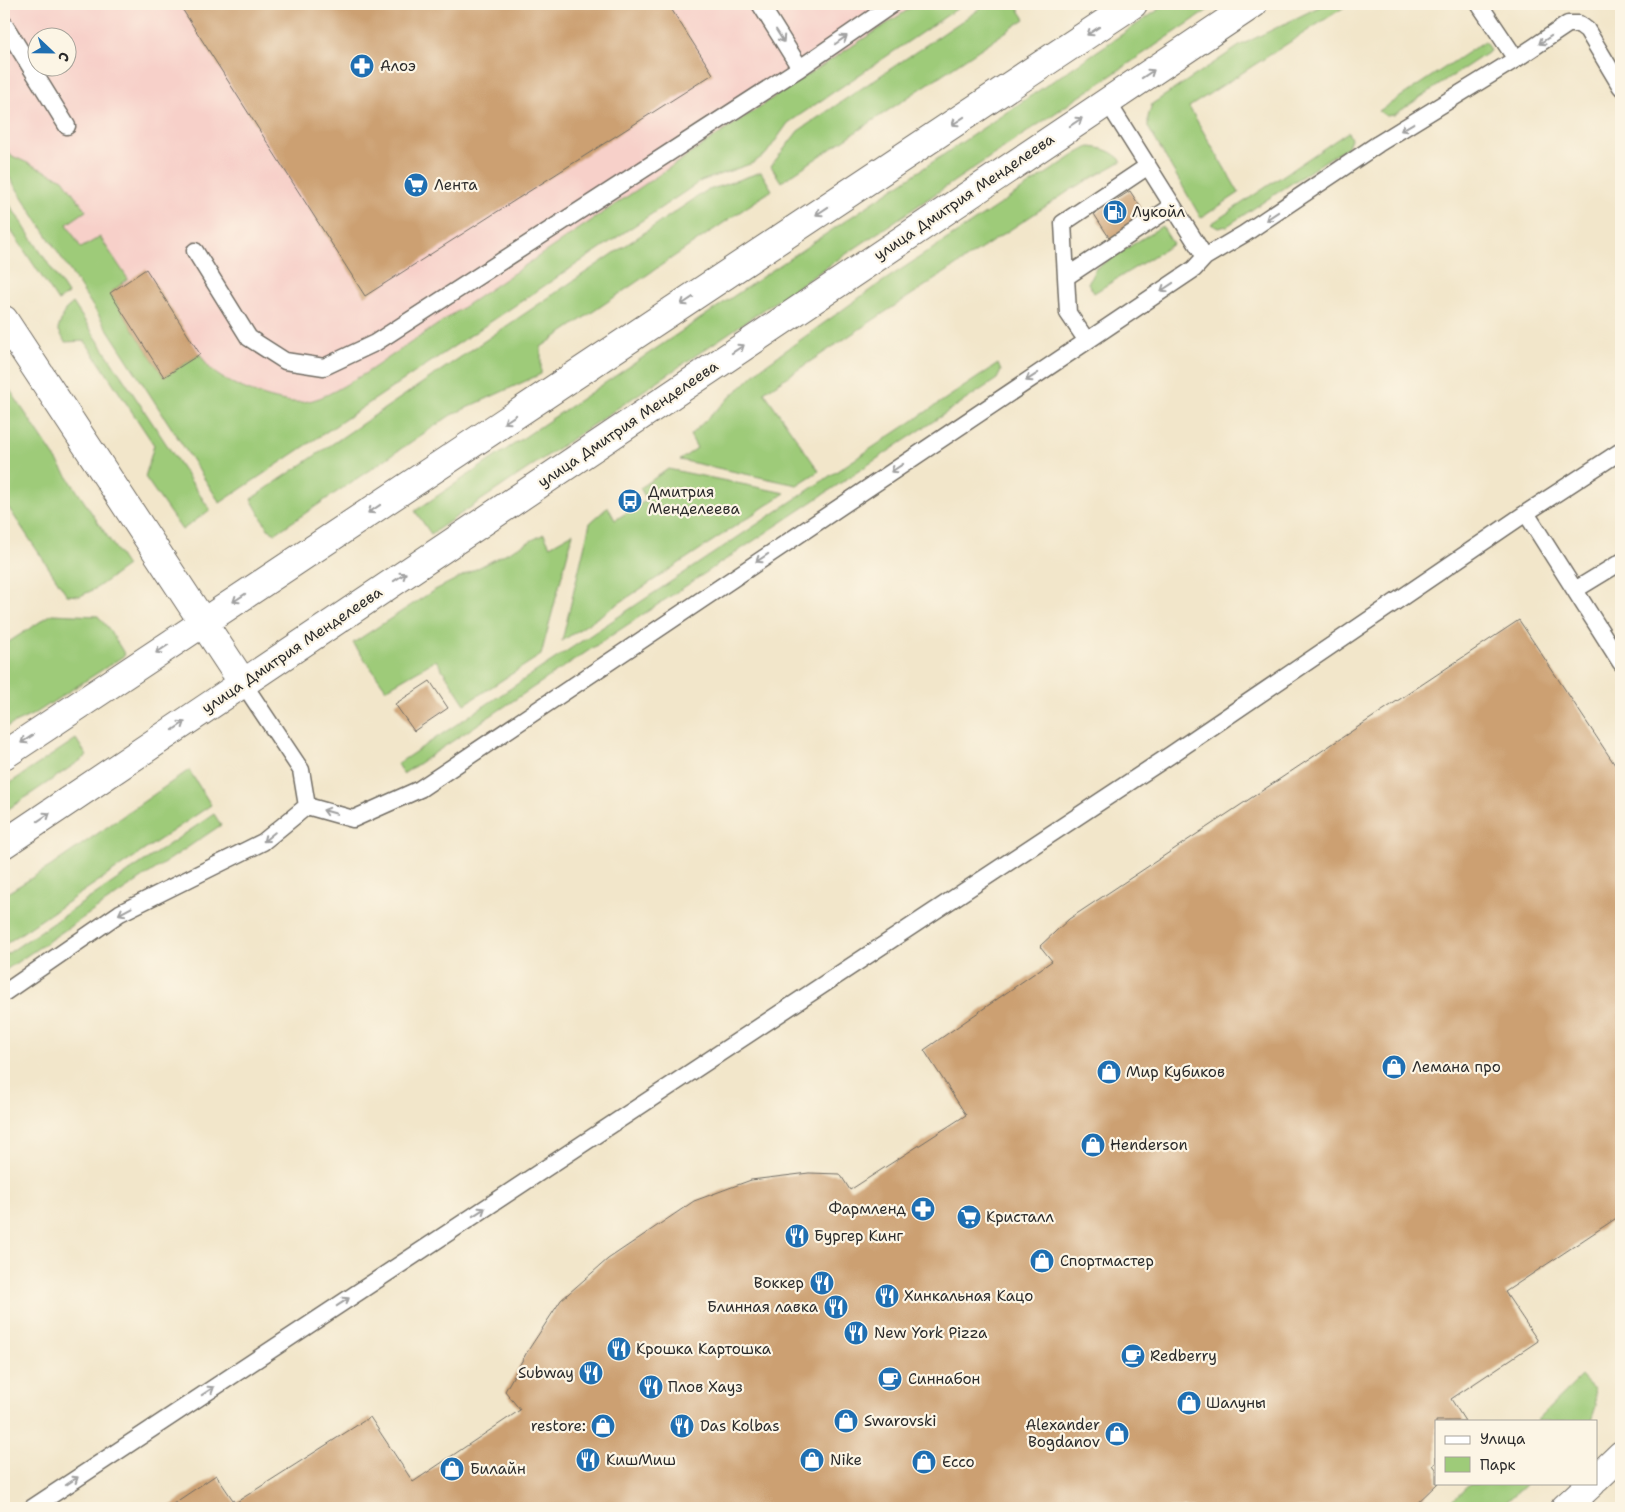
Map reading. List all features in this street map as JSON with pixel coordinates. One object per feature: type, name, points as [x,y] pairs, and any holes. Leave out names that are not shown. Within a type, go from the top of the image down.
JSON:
[{"type":"street","points":[[4,754],[1133,4]]},
{"type":"street","name":"улица Дмитрия Менделеева","points":[[4,844],[1253,4]]},
{"type":"street","points":[[4,320],[243,683]]},
{"type":"street","points":[[1598,1477],[1621,1456]]},
{"type":"street","points":[[1565,1508],[1591,1484]]},
{"type":"lane","points":[[760,4],[800,68]]},
{"type":"lane","points":[[195,251],[249,338],[286,361],[324,367],[375,343],[800,68],[893,4]]},
{"type":"lane","points":[[1479,4],[1516,60]]},
{"type":"lane","points":[[4,24],[67,126]]},
{"type":"lane","points":[[307,806],[353,819],[420,789],[1194,269],[1205,257],[1244,234],[1378,144],[1516,60],[1568,24],[1579,24],[1587,30],[1621,87]]},
{"type":"lane","points":[[1107,101],[1205,257]]},
{"type":"lane","points":[[1087,341],[1068,313],[1062,223],[1148,166]]},
{"type":"lane","points":[[1066,277],[1173,206]]},
{"type":"lane","points":[[32,1508],[1172,754],[1526,513],[1621,451]]},
{"type":"lane","points":[[1526,513],[1621,663]]},
{"type":"lane","points":[[1575,590],[1621,562]]},
{"type":"lane","points":[[243,683],[301,770],[307,806]]},
{"type":"lane","points":[[4,993],[120,913],[263,842],[307,806]]},
{"type":"shaded area","points":[[4,4],[956,4],[221,500],[4,168]]},
{"type":"green space","points":[[917,4],[964,4],[788,123],[766,154],[753,163],[701,181],[220,503],[4,169],[4,144],[10,155],[63,179],[86,211],[67,224],[81,248],[100,237],[128,279],[110,293],[164,377],[200,354],[212,370],[232,383],[270,398],[304,402],[320,398],[366,373],[786,89]]},
{"type":"green space","points":[[987,4],[1015,4],[1025,19],[781,182],[771,166],[798,131]]},
{"type":"green space","points":[[1167,4],[1217,4],[431,534],[415,511]]},
{"type":"green space","points":[[1325,4],[1349,4],[1189,107],[1239,193],[1201,218],[1148,127],[1148,117],[1152,104],[1241,45]]},
{"type":"green space","points":[[1485,41],[1490,51],[1394,115],[1386,116],[1379,111]]},
{"type":"green space","points":[[1348,132],[1351,139],[1348,146],[1227,226],[1218,228],[1211,224]]},
{"type":"green space","points":[[1089,147],[1107,151],[1122,161],[1072,189],[764,392],[819,471],[797,485],[680,460],[697,448],[690,435],[761,368],[873,288]]},
{"type":"green space","points":[[761,172],[772,190],[541,347],[541,374],[451,415],[276,533],[268,529],[251,499],[706,191]]},
{"type":"green space","points":[[4,196],[68,294],[58,301],[4,220]]},
{"type":"green space","points":[[1162,226],[1173,244],[1094,293],[1088,283],[1096,268]]},
{"type":"green space","points":[[73,303],[210,510],[182,530],[145,477],[154,445],[85,341],[65,342],[58,329],[65,310]]},
{"type":"green space","points":[[998,364],[1001,371],[997,379],[403,774],[397,764]]},
{"type":"green space","points":[[4,381],[127,566],[95,589],[80,596],[67,595],[4,501]]},
{"type":"green space","points":[[668,469],[785,493],[562,641],[590,523],[608,507],[615,520],[647,500],[640,488]]},
{"type":"green space","points":[[573,533],[541,655],[465,704],[436,660],[386,689],[353,643],[433,591],[544,534],[550,546]]},
{"type":"green space","points":[[52,614],[98,616],[109,629],[125,655],[36,713],[4,728],[4,645]]},
{"type":"green space","points":[[76,739],[87,756],[4,812],[4,787]]},
{"type":"green space","points":[[189,770],[211,805],[4,945],[4,895],[51,866]]},
{"type":"green space","points":[[214,814],[221,825],[4,971],[4,956]]},
{"type":"green space","points":[[1581,1377],[1594,1389],[1596,1406],[1591,1420],[1537,1420]]},
{"type":"green space","points":[[1470,1484],[1526,1484],[1500,1508],[1445,1508]]},
{"type":"building","name":"Лента","points":[[179,4],[668,4],[713,74],[365,296]]},
{"type":"building","points":[[1130,191],[1148,219],[1112,242],[1094,214]]},
{"type":"building","points":[[146,269],[200,354],[164,377],[110,293]]},
{"type":"building","points":[[1519,620],[1621,774],[1621,1215],[1505,1292],[1538,1341],[1451,1399],[1464,1420],[1435,1420],[1435,1464],[1433,1465],[1435,1468],[1435,1484],[1437,1484],[1412,1508],[167,1508],[216,1475],[235,1503],[370,1417],[413,1482],[520,1410],[505,1391],[527,1352],[561,1300],[608,1259],[694,1201],[751,1180],[809,1173],[840,1174],[850,1190],[966,1115],[924,1050],[1052,961],[1040,946],[1069,919]]},
{"type":"building","points":[[430,681],[448,708],[414,731],[395,704]]},
{"type":"place","name":"Алоэ","points":[[362,66]]},
{"type":"place","name":"Лента","points":[[416,185]]},
{"type":"place","name":"Лукойл","points":[[1115,212]]},
{"type":"place","name":"Дмитрия Менделеева","points":[[630,501]]},
{"type":"place","name":"Лемана про","points":[[1394,1067]]},
{"type":"place","name":"Мир Кубиков","points":[[1109,1072]]},
{"type":"place","name":"Henderson","points":[[1093,1145]]},
{"type":"place","name":"Фармленд","points":[[923,1209]]},
{"type":"place","name":"Кристалл","points":[[969,1217]]},
{"type":"place","name":"Бургер Кинг","points":[[797,1236]]},
{"type":"place","name":"Спортмастер","points":[[1042,1261]]},
{"type":"place","name":"Воккер","points":[[822,1283]]},
{"type":"place","name":"Хинкальная Кацо","points":[[887,1296]]},
{"type":"place","name":"Блинная лавка","points":[[836,1307]]},
{"type":"place","name":"New York Pizza","points":[[856,1333]]},
{"type":"place","name":"Крошка Картошка","points":[[619,1349]]},
{"type":"place","name":"Redberry","points":[[1133,1356]]},
{"type":"place","name":"Subway","points":[[591,1373]]},
{"type":"place","name":"Синнабон","points":[[890,1379]]},
{"type":"place","name":"Плов Хауз","points":[[651,1387]]},
{"type":"place","name":"Шалуны","points":[[1189,1403]]},
{"type":"place","name":"Swarovski","points":[[846,1421]]},
{"type":"place","name":"restore:","points":[[603,1426]]},
{"type":"place","name":"Das Kolbas","points":[[682,1426]]},
{"type":"place","name":"Alexander Bogdanov","points":[[1117,1434]]},
{"type":"place","name":"КишМиш","points":[[588,1460]]},
{"type":"place","name":"Nike","points":[[812,1460]]},
{"type":"place","name":"Ecco","points":[[924,1462]]},
{"type":"place","name":"Билайн","points":[[452,1469]]}]
